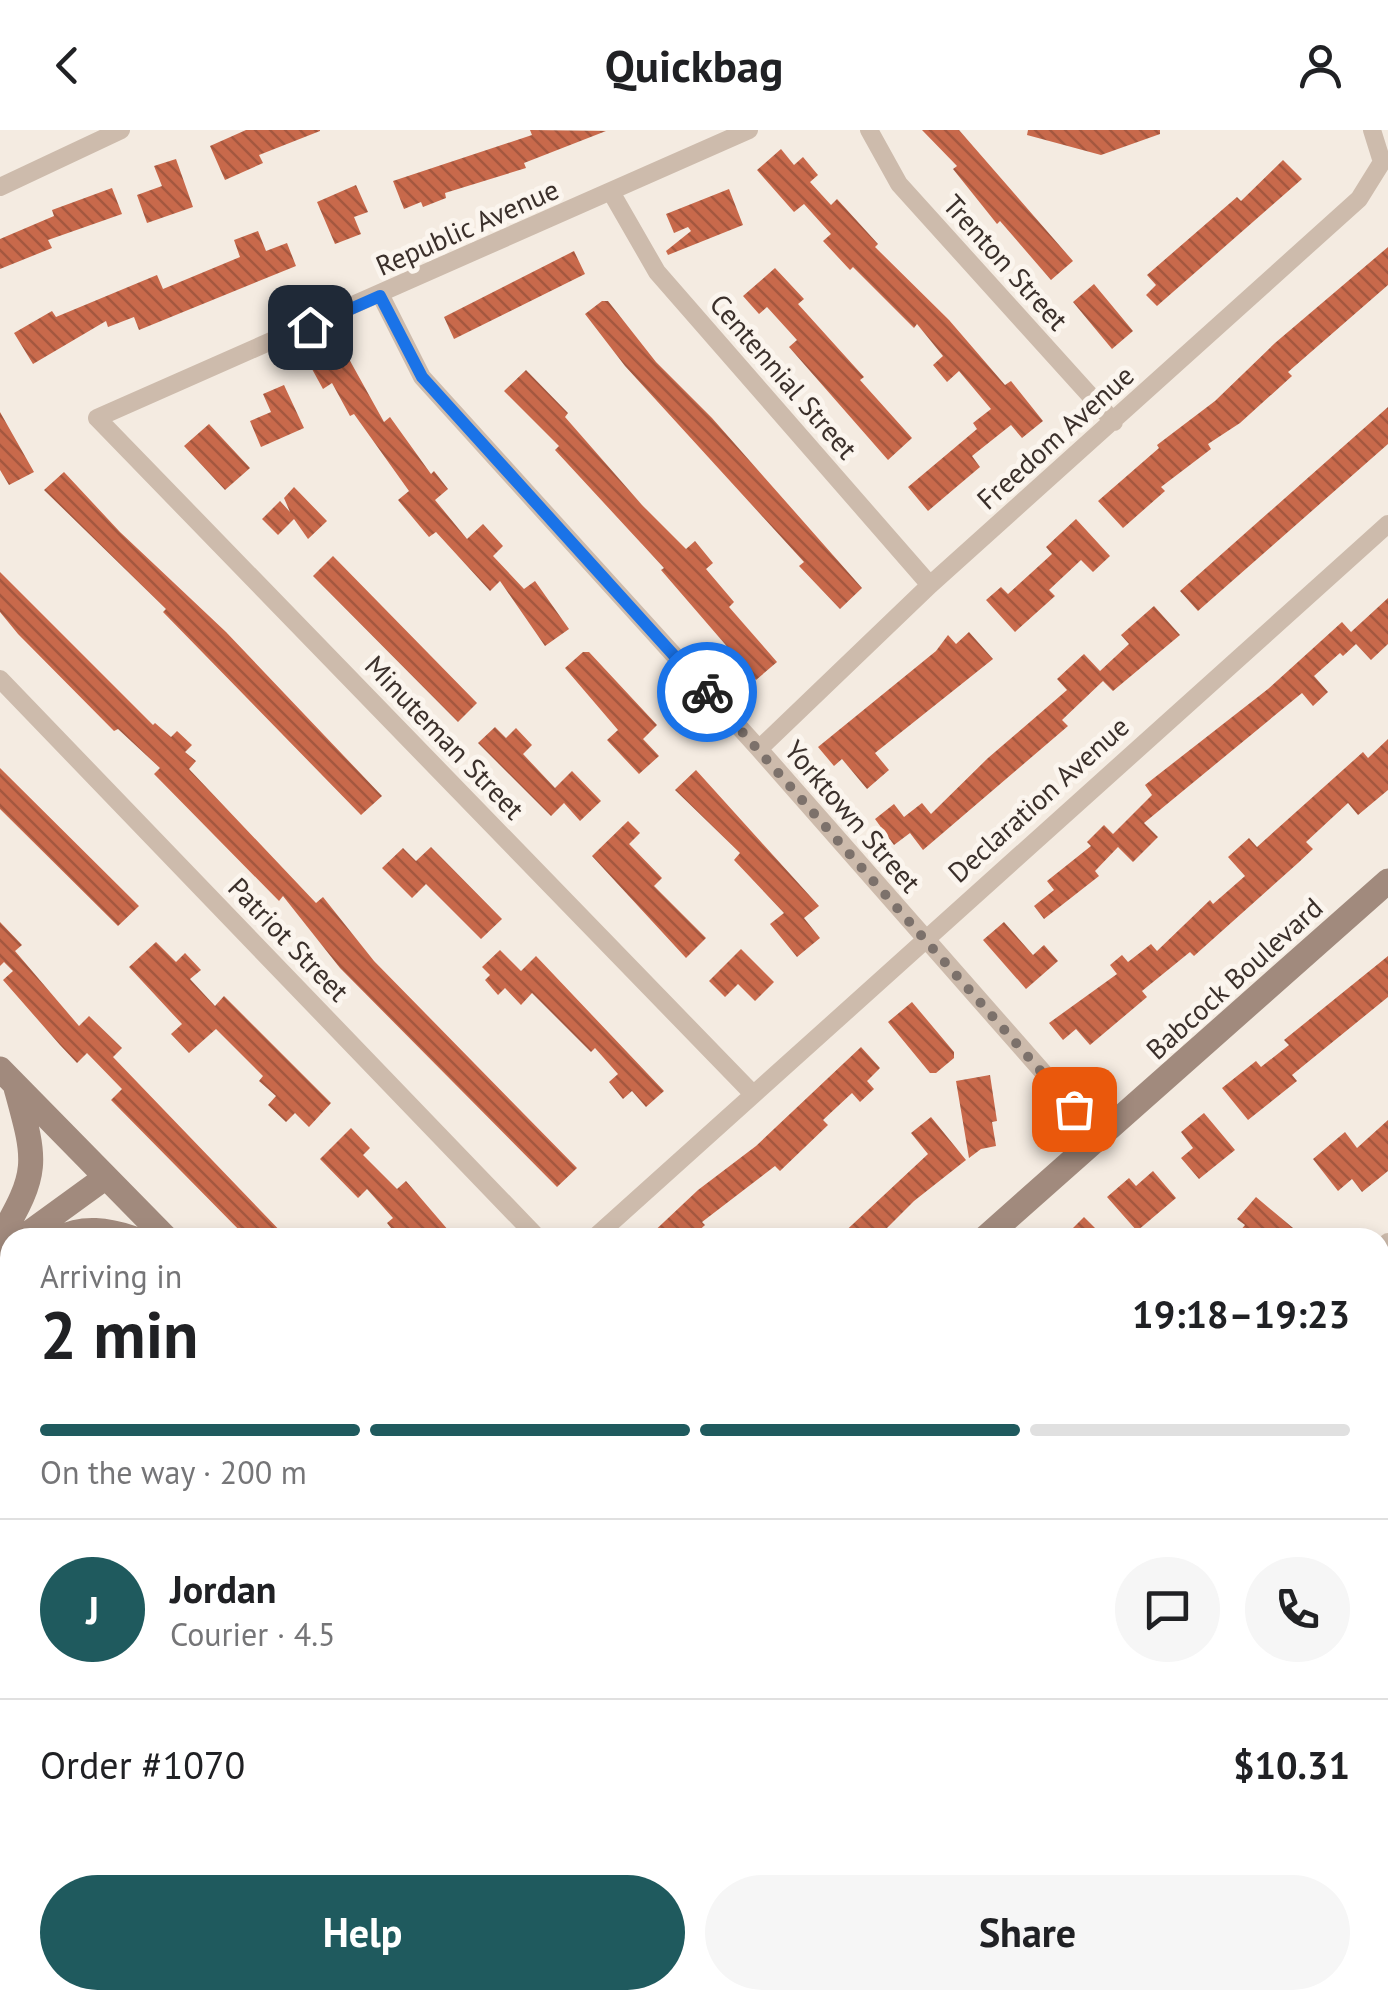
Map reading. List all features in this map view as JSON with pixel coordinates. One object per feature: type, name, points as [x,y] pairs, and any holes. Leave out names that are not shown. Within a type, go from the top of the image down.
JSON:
[{"type":"street","points":[[0,187],[121,130]]},
{"type":"street","name":"Republic Avenue","points":[[97,418],[748,130]]},
{"type":"street","name":"Trenton Street","points":[[869,130],[899,184],[1114,422]]},
{"type":"street","name":"Freedom Avenue","points":[[759,749],[930,585],[1359,199],[1382,162],[1372,130]]},
{"type":"street","name":"Centennial Street","points":[[611,192],[657,272],[930,585]]},
{"type":"street","name":"Yorktown Street","points":[[380,296],[422,377],[759,749],[1100,1138]]},
{"type":"street","name":"Minuteman Street","points":[[97,418],[753,1094]]},
{"type":"street","name":"Declaration Avenue","points":[[605,1228],[1388,524]]},
{"type":"street","name":"Patriot Street","points":[[0,680],[528,1228]]},
{"type":"street","name":"Babcock Boulevard","points":[[996,1228],[1388,881]]},
{"type":"street","points":[[7,1076],[156,1228]]},
{"type":"street","points":[[7,1076],[33,1160],[20,1208],[7,1228]]},
{"type":"street","points":[[36,1228],[106,1177]]},
{"type":"building","points":[[246,130],[320,131],[259,155],[263,163],[225,180],[210,146]]},
{"type":"building","points":[[530,130],[606,131],[524,163],[526,168],[445,193],[446,198],[423,207],[421,202],[404,209],[393,181],[532,135]]},
{"type":"building","points":[[922,130],[959,130],[1073,261],[1051,280],[1000,221],[997,224],[953,169],[957,166]]},
{"type":"building","points":[[1028,130],[1160,130],[1160,134],[1101,155],[1027,135]]},
{"type":"building","points":[[781,149],[794,165],[803,157],[818,175],[810,182],[831,205],[837,199],[878,244],[875,247],[949,320],[1005,385],[1011,381],[1043,421],[1022,438],[1011,425],[972,456],[980,467],[928,511],[908,487],[977,429],[973,423],[991,409],[959,371],[947,382],[933,365],[943,356],[917,324],[914,328],[853,267],[850,270],[823,241],[831,234],[804,204],[794,212],[757,170]]},
{"type":"building","points":[[176,159],[193,207],[147,223],[137,195],[162,186],[154,166]]},
{"type":"building","points":[[1283,160],[1302,179],[1157,306],[1146,295],[1156,285],[1147,275],[1237,197],[1241,201]]},
{"type":"building","points":[[356,185],[368,212],[354,217],[361,234],[335,244],[317,202]]},
{"type":"building","points":[[112,188],[122,214],[48,240],[52,248],[0,269],[0,239],[54,216],[52,210]]},
{"type":"building","points":[[729,189],[743,225],[668,255],[666,251],[691,231],[688,227],[674,233],[666,214]]},
{"type":"building","points":[[258,231],[266,251],[287,243],[296,266],[139,330],[134,317],[108,327],[106,321],[33,364],[14,333],[52,311],[56,317],[157,275],[163,289],[240,257],[234,240]]},
{"type":"building","points":[[1388,247],[1388,285],[1288,372],[1292,376],[1240,423],[1208,444],[1211,449],[1161,487],[1165,491],[1123,528],[1098,501],[1159,448],[1157,445],[1215,401],[1275,343]]},
{"type":"building","points":[[574,251],[585,274],[454,339],[444,317]]},
{"type":"building","points":[[775,268],[804,299],[798,304],[912,438],[888,460],[789,347],[797,340],[767,307],[759,314],[743,296]]},
{"type":"building","points":[[1094,284],[1133,331],[1112,349],[1073,302]]},
{"type":"building","points":[[608,301],[656,362],[712,418],[862,588],[840,609],[799,566],[804,562],[625,366],[585,314]]},
{"type":"building","points":[[344,350],[384,422],[390,417],[431,474],[434,471],[448,489],[435,500],[467,539],[483,524],[503,546],[493,556],[524,589],[535,581],[569,629],[545,646],[500,581],[490,591],[436,532],[429,537],[398,500],[409,491],[354,414],[350,416],[332,383],[323,389],[312,369]]},
{"type":"building","points":[[526,370],[568,413],[565,417],[642,505],[686,549],[695,541],[713,563],[706,569],[734,602],[729,607],[777,662],[756,680],[661,570],[664,568],[555,450],[559,446],[504,391]]},
{"type":"building","points":[[284,385],[304,428],[261,447],[250,421],[271,412],[263,394]]},
{"type":"building","points":[[1388,407],[1388,444],[1198,611],[1180,591]]},
{"type":"building","points":[[0,412],[34,472],[9,485],[0,470]]},
{"type":"building","points":[[209,424],[250,468],[225,490],[184,446]]},
{"type":"building","points":[[64,472],[120,532],[226,632],[382,796],[361,815],[163,612],[166,609],[44,490]]},
{"type":"building","points":[[294,487],[327,521],[308,539],[294,519],[278,535],[262,519],[280,501],[290,512],[284,498]]},
{"type":"building","points":[[1076,519],[1110,556],[1093,572],[1081,560],[1049,590],[1055,596],[1015,632],[986,600],[1001,587],[1008,594],[1052,554],[1046,547]]},
{"type":"building","points":[[333,556],[477,703],[458,722],[313,576]]},
{"type":"building","points":[[0,572],[153,725],[171,737],[177,731],[192,745],[185,752],[196,761],[189,769],[316,903],[323,897],[374,961],[577,1168],[557,1187],[340,968],[283,896],[279,901],[154,774],[160,768],[118,729],[114,731],[18,634],[0,612]]},
{"type":"building","points":[[1388,598],[1388,644],[1371,660],[1356,644],[1343,656],[1340,653],[1314,676],[1328,692],[1313,706],[1302,693],[1144,823],[1158,837],[1133,862],[1118,847],[1095,871],[1099,876],[1044,919],[1034,906],[1054,890],[1047,881],[1091,846],[1087,842],[1104,825],[1113,834],[1152,795],[1145,785],[1268,689],[1342,622],[1351,632]]},
{"type":"building","points":[[1154,606],[1180,635],[1113,691],[1103,681],[1062,720],[1068,726],[923,850],[910,833],[894,845],[875,819],[894,804],[904,817],[922,803],[931,814],[1067,690],[1057,679],[1084,654],[1100,671],[1129,644],[1121,635]]},
{"type":"building","points":[[969,632],[993,659],[875,753],[889,770],[867,789],[842,759],[834,766],[818,747],[936,651],[948,635],[956,644]]},
{"type":"building","points":[[583,652],[589,652],[657,725],[643,739],[659,756],[639,774],[607,740],[618,730],[565,668]]},
{"type":"building","points":[[495,727],[506,738],[516,728],[532,745],[523,754],[555,788],[572,771],[601,801],[580,821],[564,803],[551,816],[478,743]]},
{"type":"building","points":[[1388,739],[1388,790],[1358,815],[1348,803],[1306,842],[1313,849],[1194,956],[1190,952],[1142,991],[1147,997],[1090,1045],[1076,1029],[1063,1040],[1049,1023],[1117,974],[1110,965],[1122,955],[1128,962],[1151,944],[1157,951],[1210,900],[1213,904],[1245,876],[1228,857],[1249,838],[1257,847],[1363,752],[1368,758]]},
{"type":"building","points":[[0,768],[139,906],[118,926],[0,809]]},
{"type":"building","points":[[696,770],[819,906],[804,918],[820,938],[797,957],[770,924],[784,913],[734,860],[740,853],[675,790]]},
{"type":"building","points":[[628,821],[640,833],[629,844],[662,878],[654,886],[706,938],[686,958],[592,856]]},
{"type":"building","points":[[431,847],[502,919],[481,939],[426,884],[412,898],[382,868],[403,848],[416,861]]},
{"type":"building","points":[[0,922],[22,945],[15,951],[79,1026],[89,1016],[122,1048],[113,1057],[277,1228],[237,1228],[111,1100],[122,1089],[87,1053],[77,1063],[60,1045],[3,980],[13,971],[4,962],[0,966]]},
{"type":"building","points":[[1004,922],[1033,955],[1044,945],[1058,961],[1026,989],[983,940]]},
{"type":"building","points":[[156,942],[176,962],[185,953],[201,970],[190,979],[215,1006],[224,996],[331,1103],[309,1127],[295,1113],[286,1122],[268,1105],[276,1096],[259,1081],[263,1076],[216,1029],[189,1053],[171,1034],[182,1024],[129,967]]},
{"type":"building","points":[[741,949],[774,982],[755,1001],[738,984],[725,997],[709,981]]},
{"type":"building","points":[[500,950],[521,971],[536,956],[664,1091],[646,1107],[632,1091],[623,1099],[609,1082],[618,1074],[595,1048],[591,1052],[532,993],[521,1005],[505,988],[498,995],[485,980],[490,975],[482,967]]},
{"type":"building","points":[[1388,956],[1388,997],[1292,1075],[1297,1081],[1248,1120],[1222,1088],[1256,1061],[1261,1067],[1289,1045],[1284,1040]]},
{"type":"building","points":[[912,1002],[954,1052],[954,1058],[936,1073],[930,1073],[888,1022]]},
{"type":"building","points":[[861,1047],[880,1068],[867,1081],[874,1089],[860,1102],[852,1093],[823,1120],[828,1125],[780,1171],[775,1166],[702,1222],[705,1225],[702,1228],[658,1228],[698,1190],[756,1146]]},
{"type":"building","points":[[990,1075],[997,1121],[992,1122],[996,1146],[981,1149],[969,1158],[956,1081]]},
{"type":"building","points":[[1204,1113],[1235,1150],[1199,1179],[1181,1158],[1193,1148],[1181,1132]]},
{"type":"building","points":[[931,1117],[966,1160],[887,1228],[849,1228],[928,1154],[911,1133]]},
{"type":"building","points":[[1388,1120],[1388,1171],[1362,1192],[1352,1179],[1338,1191],[1313,1159],[1345,1132],[1357,1148]]},
{"type":"building","points":[[351,1128],[370,1148],[363,1155],[397,1189],[406,1181],[446,1228],[391,1228],[387,1223],[393,1218],[367,1189],[358,1198],[320,1159]]},
{"type":"building","points":[[1153,1171],[1176,1198],[1141,1228],[1134,1228],[1107,1197],[1129,1178],[1136,1186]]},
{"type":"building","points":[[1256,1197],[1293,1228],[1242,1228],[1245,1225],[1237,1219]]},
{"type":"building","points":[[1084,1217],[1095,1228],[1073,1228]]},
{"type":"way so far","points":[[707,692],[1074,1109]]},
{"type":"route","points":[[310,327],[380,296],[422,377],[707,692]]}]
